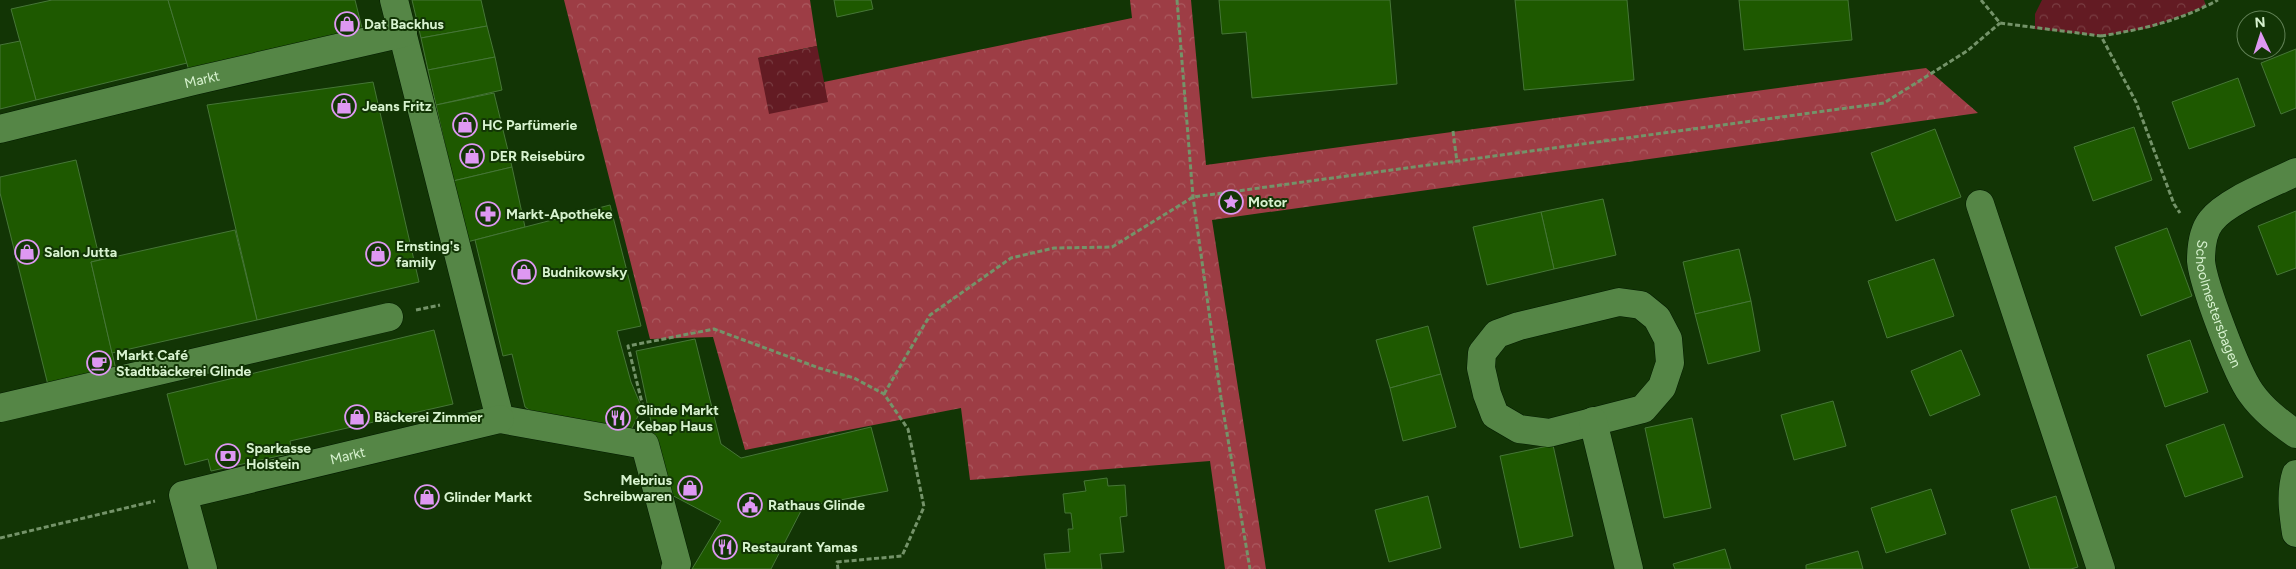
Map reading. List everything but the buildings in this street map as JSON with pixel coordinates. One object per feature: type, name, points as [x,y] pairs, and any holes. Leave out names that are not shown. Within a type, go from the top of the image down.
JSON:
[{"type":"street","points":[[394,0],[500,419]]},
{"type":"street","name":"Markt","points":[[0,129],[194,81],[403,33]]},
{"type":"street","name":"Schoolmestersbagen","points":[[2296,172],[2225,208],[2210,222],[2202,241],[2201,262],[2206,283],[2250,393],[2263,407],[2296,434]]},
{"type":"street","points":[[1980,204],[2101,569]]},
{"type":"street","points":[[1619,302],[1641,305],[1657,318],[1668,338],[1670,363],[1662,387],[1643,409],[1593,421],[1549,432],[1519,429],[1495,415],[1487,394],[1481,368],[1482,353],[1497,334],[1519,326],[1619,302]]},
{"type":"street","points":[[0,408],[389,317]]},
{"type":"street","name":"Markt","points":[[183,495],[500,419],[645,445],[678,564],[675,569]]},
{"type":"street","points":[[1593,421],[1629,569]]},
{"type":"street","points":[[2296,474],[2293,483],[2292,509],[2296,533]]},
{"type":"street","points":[[183,495],[203,569]]},
{"type":"path","points":[[1177,0],[1193,197],[1222,398],[1250,569]]},
{"type":"path","points":[[1981,0],[2000,23],[2101,36],[2150,28],[2194,12],[2218,0]]},
{"type":"path","points":[[884,394],[930,315],[1011,258],[1054,248],[1112,247],[1193,197],[1884,103],[1966,51],[2000,23]]},
{"type":"path","points":[[2101,36],[2136,102],[2174,204],[2186,224],[2202,241]]},
{"type":"path","points":[[1453,131],[1457,162]]},
{"type":"path","points":[[389,317],[469,298]]},
{"type":"path","points":[[645,417],[628,346],[714,329],[819,368],[854,378],[884,394],[908,429],[924,507],[902,556],[837,562],[838,569]]},
{"type":"path","points":[[0,538],[183,495]]},
{"type":"green space","points":[[564,0],[810,0],[817,46],[758,58],[827,102],[824,82],[1132,18],[1130,0],[1191,0],[1206,165],[1926,68],[1978,113],[1212,220],[1266,569],[1225,569],[1210,461],[970,480],[961,408],[745,450],[713,337],[650,339]]},
{"type":"green space","points":[[2042,0],[2204,0],[2206,6],[2150,28],[2101,36],[2035,29],[2035,14]]},
{"type":"green space","points":[[817,46],[828,102],[769,114],[758,58]]},
{"type":"place","name":"Dat Backhus","points":[[347,24]]},
{"type":"place","name":"Jeans Fritz","points":[[344,106]]},
{"type":"place","name":"HC Parfümerie","points":[[465,125]]},
{"type":"place","name":"DER Reisebüro","points":[[472,156]]},
{"type":"place","name":"Motor","points":[[1231,202]]},
{"type":"place","name":"Markt-Apotheke","points":[[488,214]]},
{"type":"place","name":"Salon Jutta","points":[[27,252]]},
{"type":"place","name":"Ernsting's family","points":[[378,254]]},
{"type":"place","name":"Budnikowsky","points":[[524,272]]},
{"type":"place","name":"Markt Café Stadtbäckerei Glinde","points":[[99,363]]},
{"type":"place","name":"Bäckerei Zimmer","points":[[357,417]]},
{"type":"place","name":"Glinde Markt Kebap Haus","points":[[618,418]]},
{"type":"place","name":"Sparkasse Holstein","points":[[228,456]]},
{"type":"place","name":"Mebrius Schreibwaren","points":[[690,488]]},
{"type":"place","name":"Glinder Markt","points":[[427,497]]},
{"type":"place","name":"Rathaus Glinde","points":[[750,505]]},
{"type":"place","name":"Restaurant Yamas","points":[[725,547]]}]
